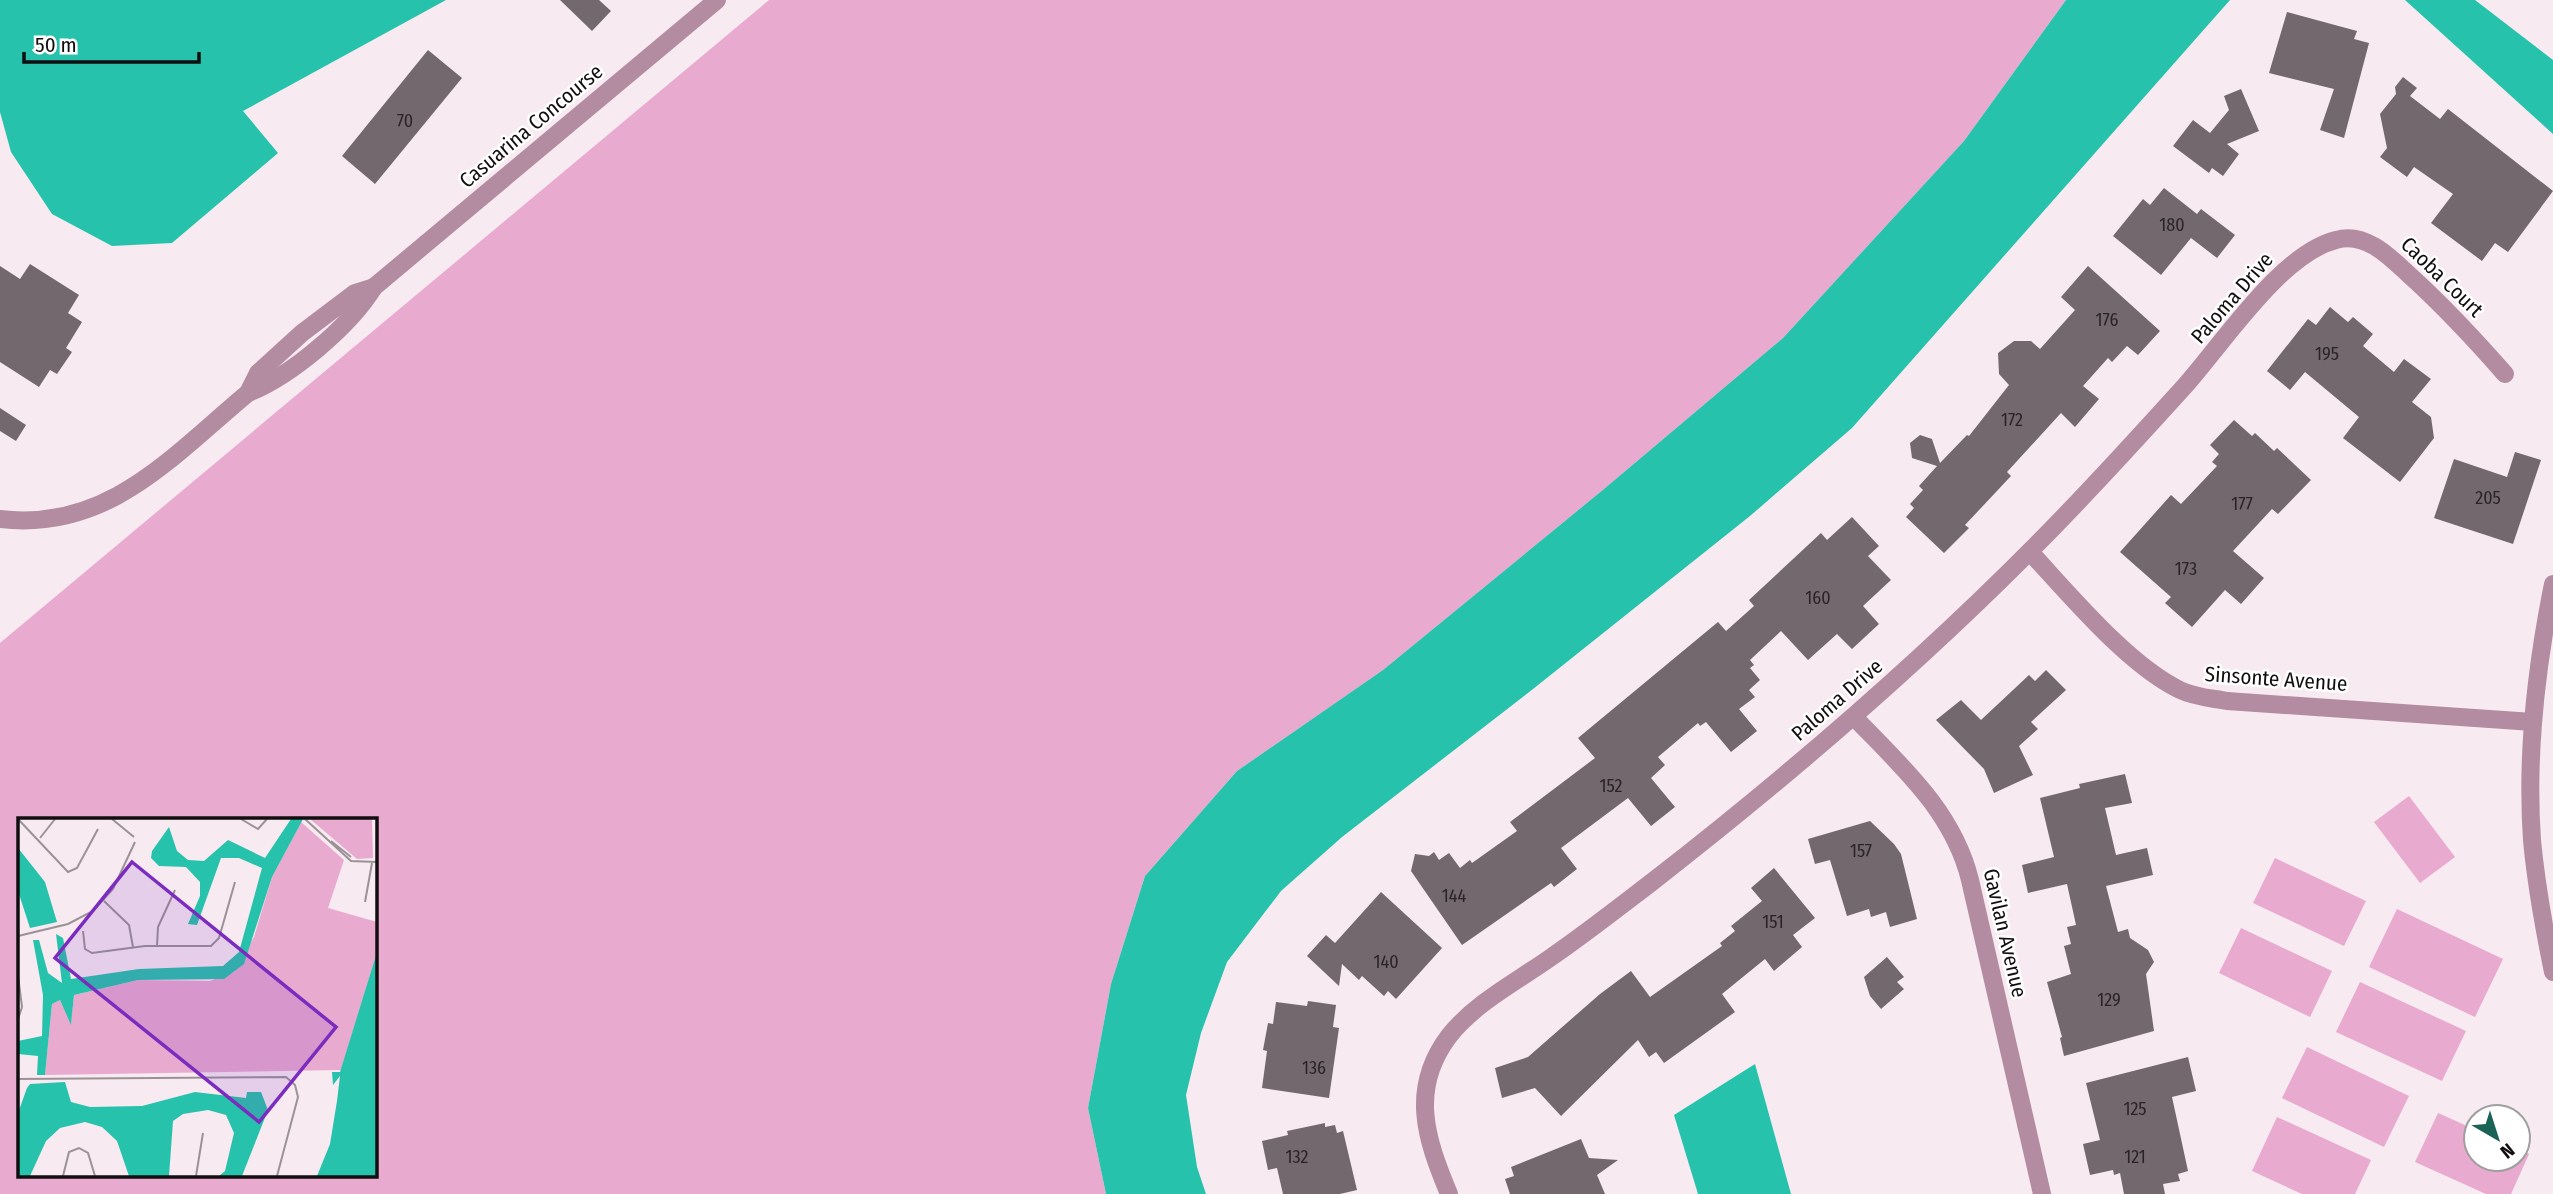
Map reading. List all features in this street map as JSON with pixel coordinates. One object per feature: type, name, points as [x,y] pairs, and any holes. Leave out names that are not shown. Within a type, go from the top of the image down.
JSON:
[{"type":"street","name":"Casuarina Concourse","points":[[0,519],[50,520],[74,515],[105,504],[147,477],[248,393],[258,373],[302,333],[355,293],[374,287],[717,0]]},
{"type":"street","name":"Caoba Court","points":[[2334,240],[2350,238],[2378,248],[2453,317],[2505,374]]},
{"type":"street","name":"Paloma Drive","points":[[1449,1194],[1433,1156],[1427,1133],[1425,1093],[1428,1076],[1452,1033],[1474,1012],[1592,929],[1726,825],[1854,717],[1944,636],[2030,552],[2175,397],[2274,280],[2302,256],[2334,240]]},
{"type":"street","name":"Sinsonte Avenue","points":[[2030,552],[2120,645],[2163,680],[2194,695],[2227,701],[2533,722]]},
{"type":"street","points":[[2553,584],[2533,722],[2530,774],[2532,840],[2553,972]]},
{"type":"street","name":"Gavilan Avenue","points":[[1854,717],[1938,810],[1957,840],[1965,859],[2042,1194]]},
{"type":"shaded area","points":[[0,0],[446,0],[243,111],[278,153],[172,243],[112,246],[52,214],[11,152],[0,112]]},
{"type":"shaded area","points":[[769,0],[2066,0],[1964,141],[1783,338],[1383,670],[1237,771],[1145,876],[1111,984],[1088,1108],[1106,1194],[0,1194],[0,643]]},
{"type":"shaded area","points":[[2066,0],[2230,0],[1852,428],[1750,516],[1342,837],[1281,891],[1227,962],[1201,1033],[1186,1095],[1197,1167],[1206,1194],[1106,1194],[1088,1108],[1111,984],[1145,876],[1237,771],[1383,670],[1783,338],[1964,141]]},
{"type":"shaded area","points":[[2405,0],[2475,0],[2553,60],[2553,134]]},
{"type":"shaded area","points":[[2409,796],[2455,857],[2420,883],[2374,822]]},
{"type":"shaded area","points":[[2275,858],[2366,901],[2344,946],[2253,903]]},
{"type":"shaded area","points":[[2397,909],[2503,959],[2475,1017],[2369,967]]},
{"type":"shaded area","points":[[2241,928],[2332,971],[2310,1017],[2219,973]]},
{"type":"shaded area","points":[[2360,982],[2466,1031],[2442,1081],[2336,1032]]},
{"type":"shaded area","points":[[2307,1047],[2409,1096],[2384,1147],[2282,1098]]},
{"type":"shaded area","points":[[1755,1064],[1791,1194],[1698,1194],[1674,1115]]},
{"type":"shaded area","points":[[2438,1113],[2462,1124],[2462,1173],[2520,1173],[2511,1194],[2486,1194],[2415,1162]]},
{"type":"shaded area","points":[[2277,1117],[2371,1160],[2355,1194],[2302,1194],[2252,1171]]},
{"type":"building","points":[[560,0],[599,0],[611,11],[592,31]]},
{"type":"building","points":[[2287,12],[2357,31],[2354,39],[2369,43],[2344,138],[2320,130],[2334,89],[2269,73]]},
{"type":"building","points":[[428,50],[462,78],[375,184],[342,156]]},
{"type":"building","points":[[2403,77],[2417,88],[2410,96],[2440,119],[2448,109],[2553,191],[2508,252],[2495,243],[2482,261],[2431,223],[2453,194],[2414,167],[2407,177],[2380,157],[2387,148],[2380,114],[2396,94],[2395,87]]},
{"type":"building","points":[[2241,89],[2259,131],[2227,144],[2239,154],[2223,176],[2212,168],[2209,173],[2173,146],[2193,120],[2210,133],[2229,110],[2224,96]]},
{"type":"building","points":[[2164,188],[2197,214],[2201,209],[2235,235],[2217,258],[2191,238],[2161,275],[2113,236],[2143,199],[2150,205]]},
{"type":"building","points":[[30,264],[79,295],[68,313],[82,322],[66,348],[72,352],[57,374],[50,370],[39,387],[0,362],[0,266],[20,279]]},
{"type":"building","points":[[2088,266],[2160,331],[2138,355],[2127,346],[2112,362],[2108,358],[2083,386],[2099,399],[2075,427],[2061,413],[2007,472],[2011,476],[1965,525],[1969,528],[1944,553],[1906,517],[1914,508],[1910,504],[1923,490],[1919,486],[1937,466],[1912,458],[1910,443],[1920,435],[1932,439],[1940,463],[1969,436],[2009,385],[1999,374],[1998,353],[2014,341],[2031,341],[2040,349],[2075,310],[2061,297]]},
{"type":"building","points":[[2330,307],[2348,322],[2353,317],[2373,334],[2363,346],[2394,372],[2404,359],[2431,379],[2412,402],[2431,417],[2434,438],[2400,482],[2343,438],[2359,417],[2305,372],[2290,390],[2267,371],[2308,319],[2316,325]]},
{"type":"building","points":[[0,408],[26,425],[16,441],[0,431]]},
{"type":"building","points":[[2234,420],[2252,436],[2255,433],[2274,451],[2277,448],[2311,480],[2278,514],[2272,509],[2233,551],[2264,578],[2241,604],[2225,590],[2192,627],[2165,603],[2171,597],[2120,552],[2171,495],[2181,504],[2217,466],[2212,462],[2219,454],[2210,445]]},
{"type":"building","points":[[2515,452],[2541,460],[2513,544],[2434,518],[2454,459],[2507,477]]},
{"type":"building","points":[[1852,517],[1879,546],[1868,556],[1891,580],[1863,606],[1879,624],[1852,649],[1837,634],[1808,660],[1781,631],[1750,660],[1754,665],[1750,668],[1760,680],[1749,690],[1755,697],[1739,709],[1757,731],[1731,752],[1706,722],[1700,726],[1698,723],[1658,757],[1665,765],[1651,778],[1675,807],[1651,826],[1628,798],[1561,848],[1577,869],[1554,887],[1551,883],[1462,945],[1411,871],[1415,854],[1429,856],[1434,852],[1439,860],[1449,853],[1460,868],[1470,860],[1472,863],[1517,831],[1510,822],[1595,758],[1578,738],[1718,622],[1726,631],[1754,606],[1749,600],[1821,533],[1827,540]]},
{"type":"building","points":[[2046,670],[2066,690],[2031,722],[2038,729],[2019,746],[2033,775],[1994,793],[1984,769],[1936,720],[1961,700],[1981,720],[2029,675],[2035,681]]},
{"type":"building","points":[[2125,774],[2132,803],[2105,808],[2116,855],[2147,848],[2153,875],[2106,886],[2118,932],[2128,929],[2130,938],[2148,950],[2154,962],[2146,974],[2154,1031],[2064,1056],[2062,1037],[2047,982],[2071,974],[2064,946],[2071,944],[2067,927],[2076,925],[2067,884],[2028,893],[2022,865],[2054,857],[2040,798],[2080,788],[2079,784]]},
{"type":"building","points":[[1870,821],[1901,854],[1917,919],[1890,927],[1886,912],[1871,917],[1869,909],[1847,916],[1830,860],[1815,864],[1808,839]]},
{"type":"building","points":[[1774,868],[1815,918],[1793,935],[1802,947],[1774,971],[1765,959],[1722,994],[1735,1012],[1664,1063],[1656,1052],[1649,1057],[1638,1040],[1561,1116],[1535,1088],[1502,1098],[1495,1068],[1528,1057],[1600,994],[1631,971],[1650,997],[1722,946],[1720,943],[1735,931],[1731,926],[1762,901],[1751,888]]},
{"type":"building","points":[[1381,892],[1442,948],[1396,999],[1388,991],[1384,996],[1362,976],[1359,980],[1342,964],[1339,986],[1307,956],[1326,935],[1335,943]]},
{"type":"building","points":[[1887,957],[1904,977],[1897,982],[1904,989],[1881,1009],[1870,996],[1864,977]]},
{"type":"building","points":[[1308,1001],[1336,1005],[1333,1027],[1339,1028],[1329,1098],[1262,1088],[1267,1051],[1263,1050],[1268,1023],[1273,1024],[1276,1002],[1307,1006]]},
{"type":"building","points":[[2188,1057],[2196,1091],[2172,1097],[2188,1171],[2178,1174],[2180,1181],[2163,1184],[2165,1194],[2124,1194],[2120,1173],[2114,1175],[2113,1170],[2090,1175],[2083,1144],[2100,1140],[2086,1083]]},
{"type":"building","points":[[1325,1123],[1325,1127],[1335,1125],[1337,1133],[1343,1131],[1357,1190],[1340,1194],[1283,1194],[1277,1168],[1268,1170],[1262,1141],[1288,1135],[1287,1131]]},
{"type":"building","points":[[1581,1139],[1589,1158],[1618,1160],[1597,1175],[1605,1194],[1510,1194],[1505,1179],[1514,1176],[1511,1167]]}]
